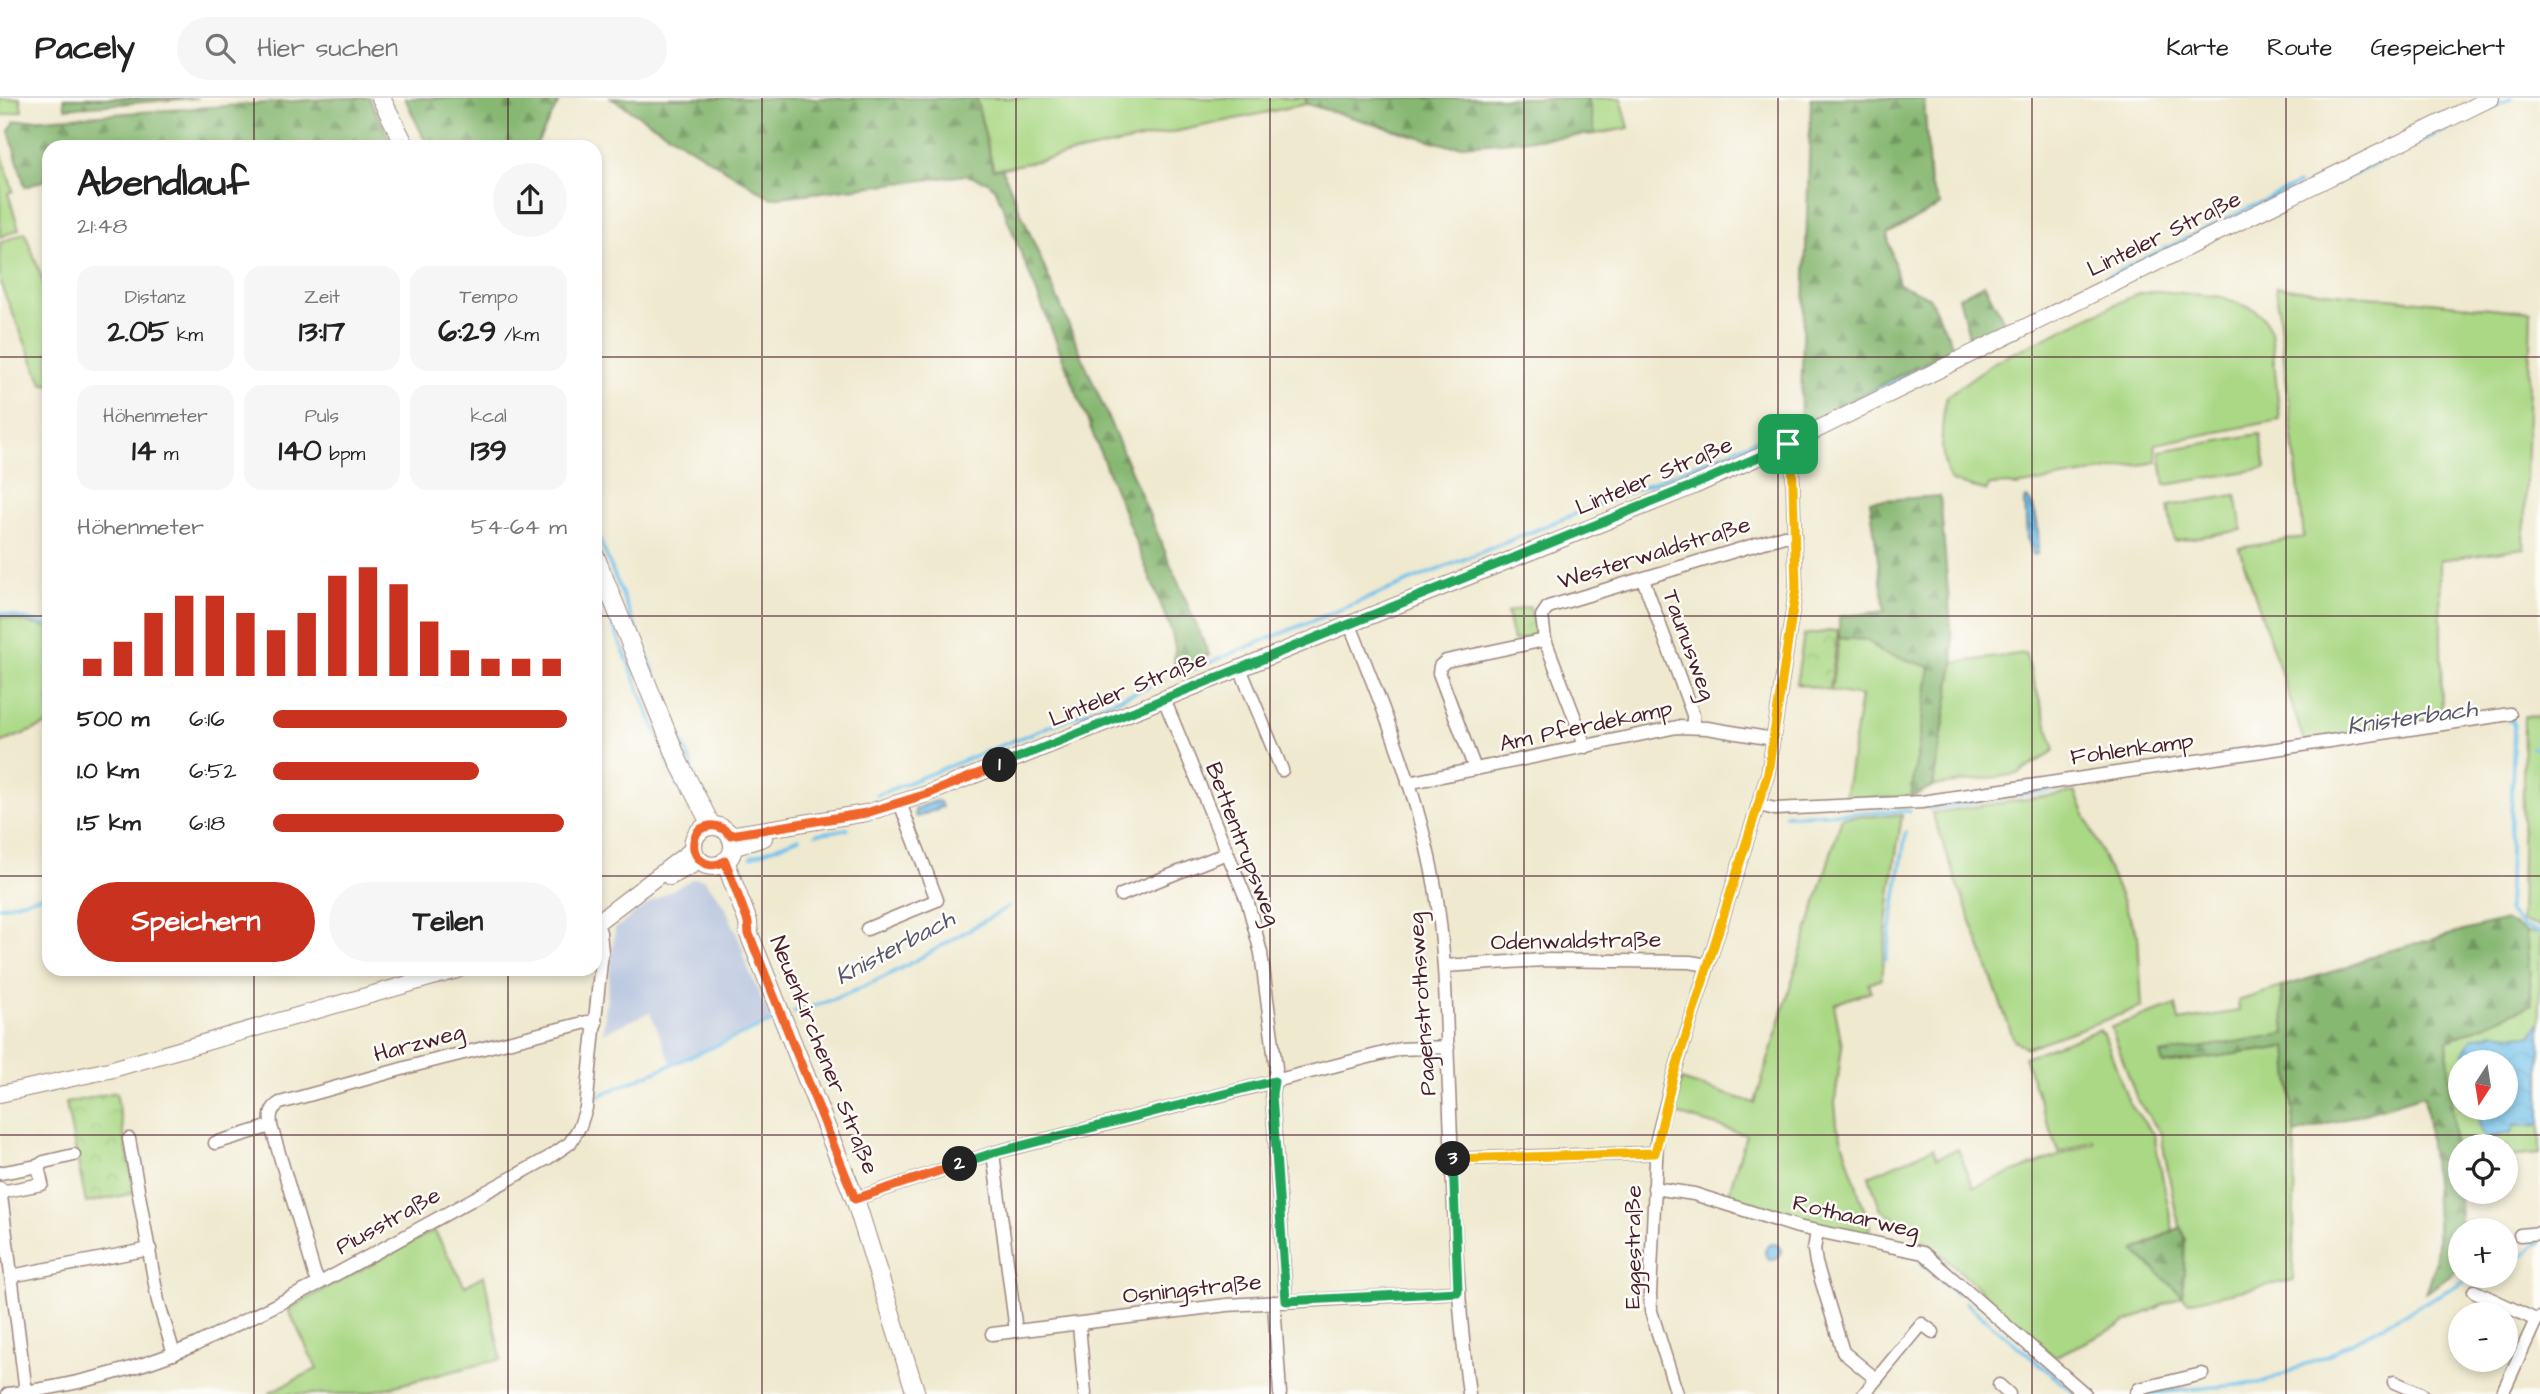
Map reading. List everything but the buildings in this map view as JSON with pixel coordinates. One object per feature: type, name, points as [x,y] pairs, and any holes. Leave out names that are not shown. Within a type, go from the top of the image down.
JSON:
[{"type":"main road","points":[[381,98],[402,140]]},
{"type":"main road","points":[[602,573],[705,828]]},
{"type":"main road","points":[[705,828],[722,828],[716,853],[694,839],[705,828]]},
{"type":"main road","name":"Neuenkirchener Straße","points":[[716,853],[748,922],[749,934],[855,1199],[916,1394]]},
{"type":"street","name":"Linteler Straße","points":[[602,919],[631,897],[716,853],[790,824],[804,825],[866,813],[927,794],[1694,485],[1788,444],[2491,98]]},
{"type":"street","name":"Eggestraße","points":[[1677,1394],[1651,1311],[1655,1153],[1673,1077],[1759,805],[1773,739],[1796,588],[1792,453],[1788,444]]},
{"type":"street","name":"Westerwaldstraße","points":[[1586,747],[1545,640],[1542,616],[1548,607],[1784,536],[1795,536]]},
{"type":"street","name":"Taunusweg","points":[[1643,579],[1693,715],[1693,726]]},
{"type":"street","name":"Pagenstrothsweg","points":[[1350,625],[1384,709],[1431,867],[1444,965],[1458,1292],[1469,1394]]},
{"type":"street","points":[[1475,769],[1439,673],[1440,666],[1446,660],[1545,640]]},
{"type":"street","points":[[1240,668],[1282,770]]},
{"type":"street","name":"Bettentrupsweg","points":[[1164,699],[1248,903],[1261,953],[1276,1068],[1272,1094],[1280,1301],[1280,1394]]},
{"type":"street","name":"Fohlenkamp","points":[[1759,805],[1775,809],[1922,802],[2510,714]]},
{"type":"street","name":"Am Pferdekamp","points":[[1408,783],[1677,727],[1693,726],[1773,739]]},
{"type":"street","points":[[867,929],[937,900],[901,803]]},
{"type":"street","points":[[1121,895],[1227,853]]},
{"type":"street","name":"Odenwaldstraße","points":[[1444,965],[1543,960],[1689,962],[1708,965]]},
{"type":"street","points":[[0,1094],[108,1070],[436,976]]},
{"type":"street","name":"Piusstraße","points":[[8,1394],[76,1388],[174,1354],[320,1283],[548,1158],[570,1143],[586,1108],[600,976]]},
{"type":"street","name":"Harzweg","points":[[271,1126],[270,1116],[274,1107],[280,1103],[542,1033],[587,1022],[596,1023]]},
{"type":"street","points":[[855,1199],[993,1153],[1400,1049],[1448,1047]]},
{"type":"street","points":[[215,1143],[271,1126],[315,1275],[320,1283]]},
{"type":"street","points":[[129,1139],[158,1301],[174,1354]]},
{"type":"street","points":[[993,1153],[1016,1331]]},
{"type":"street","points":[[1452,1159],[1655,1153]]},
{"type":"street","points":[[0,1173],[38,1166],[74,1155]]},
{"type":"street","points":[[26,1392],[0,1190],[42,1184],[38,1166]]},
{"type":"street","name":"Rothaarweg","points":[[1654,1188],[1694,1194],[1817,1231],[1923,1253],[2085,1394]]},
{"type":"street","points":[[1817,1231],[1814,1250],[1816,1263],[1843,1352],[1876,1379]]},
{"type":"street","points":[[2520,1235],[2540,1233]]},
{"type":"street","points":[[11,1276],[149,1249]]},
{"type":"street","points":[[2474,1291],[2538,1319],[2502,1394]]},
{"type":"street","name":"Osningstraße","points":[[992,1334],[1227,1305],[1458,1292]]},
{"type":"street","points":[[1079,1324],[1085,1394]]},
{"type":"street","points":[[1864,1394],[1922,1324],[1933,1332]]},
{"type":"street","points":[[2136,1394],[2139,1389],[2202,1374]]},
{"type":"street","points":[[2394,1382],[2421,1394]]},
{"type":"shaded area","points":[[694,878],[704,879],[725,906],[771,1021],[672,1065],[650,1012],[603,1033],[615,929],[649,903]]},
{"type":"green space","points":[[0,98],[20,98],[22,111],[0,116]]},
{"type":"green space","points":[[64,98],[198,98],[65,108]]},
{"type":"green space","points":[[369,98],[390,140],[42,140],[42,181],[25,187],[9,131],[15,121]]},
{"type":"green space","points":[[405,98],[561,98],[539,140],[425,140]]},
{"type":"green space","points":[[611,98],[976,98],[993,169],[1002,168],[1209,655],[1174,671],[1175,648],[1172,633],[996,190],[988,182],[966,175],[771,198]]},
{"type":"green space","points":[[976,98],[1305,98],[1306,104],[994,170]]},
{"type":"green space","points":[[1305,98],[1588,98],[1595,134],[1450,146],[1306,104]]},
{"type":"green space","points":[[1588,98],[1621,98],[1629,128],[1595,134]]},
{"type":"green space","points":[[1811,98],[1924,98],[1930,185],[1941,205],[1887,234],[1899,284],[1929,297],[1954,348],[1800,426]]},
{"type":"green space","points":[[0,149],[13,191],[8,193],[19,229],[0,237]]},
{"type":"green space","points":[[25,232],[42,279],[42,383],[0,283],[0,243]]},
{"type":"green space","points":[[1984,284],[2005,323],[1970,340],[1959,297]]},
{"type":"green space","points":[[2276,287],[2531,312],[2524,548],[2440,560],[2442,721],[2304,741],[2239,548],[2304,537]]},
{"type":"green space","points":[[2159,291],[2222,297],[2254,309],[2263,317],[2271,331],[2280,420],[2155,444],[2157,462],[2016,486],[1990,485],[1986,491],[1951,481],[1942,450],[1947,396],[1994,362],[2137,294]]},
{"type":"green space","points":[[2260,434],[2266,468],[2165,485],[2160,451]]},
{"type":"green space","points":[[2236,495],[2242,530],[2174,541],[2168,506]]},
{"type":"green space","points":[[1940,496],[1954,663],[1933,786],[1911,797],[1930,667],[1879,651],[1868,640],[1839,638],[1839,617],[1885,611],[1870,501]]},
{"type":"green space","points":[[1530,607],[1534,636],[1513,641],[1507,612]]},
{"type":"green space","points":[[0,616],[42,626],[42,727],[0,743]]},
{"type":"green space","points":[[1838,630],[1830,690],[1796,684],[1804,635]]},
{"type":"green space","points":[[1839,638],[1868,640],[1879,651],[1930,667],[1911,797],[1845,799],[1861,696],[1831,691]]},
{"type":"green space","points":[[2025,653],[2055,750],[2018,774],[1933,786],[1954,663]]},
{"type":"green space","points":[[2524,716],[2540,717],[2540,927],[2521,921]]},
{"type":"green space","points":[[2075,792],[2138,936],[2142,1007],[2026,1048],[2014,1040],[1932,813]]},
{"type":"green space","points":[[1902,815],[1881,979],[1868,984],[1871,991],[1834,1004],[1842,1046],[1835,1102],[1837,1125],[1870,1228],[1865,1234],[1802,1221],[1799,1216],[1728,1195],[1746,1135],[1674,1113],[1681,1080],[1755,1103],[1842,817]]},
{"type":"green space","points":[[2505,920],[2526,932],[2532,1004],[2447,1041],[2448,1120],[2453,1120],[2454,1134],[2448,1134],[2448,1204],[2459,1204],[2460,1218],[2448,1218],[2448,1277],[2426,1293],[2435,1263],[2437,1218],[2424,1095],[2295,1134],[2287,1047],[2163,1064],[2160,1054],[2285,1034],[2281,987],[2348,967],[2377,954]]},
{"type":"green space","points":[[2526,932],[2540,933],[2540,1154],[2518,1156],[2518,1134],[2453,1134],[2452,1120],[2518,1120],[2518,1050],[2448,1050],[2448,1056],[2447,1041],[2532,1004]]},
{"type":"green space","points":[[2281,987],[2286,1034],[2160,1054],[2163,1064],[2287,1047],[2295,1134],[2293,1280],[2188,1302],[2182,1296],[2054,1357],[1943,1256],[1880,1208],[1869,1176],[1933,1148],[1937,1158],[1958,1149],[1973,1187],[2094,1143],[2093,1140],[2059,1153],[2024,1057],[2099,1030],[2104,1034],[2129,1103],[2154,1135],[2173,1230],[2135,1250],[2185,1241],[2176,1213],[2161,1134],[2137,1099],[2111,1027],[2176,1005],[2179,1021],[2239,1011],[2238,1001]]},
{"type":"green space","points":[[116,1092],[135,1193],[86,1203],[66,1103]]},
{"type":"green space","points":[[2181,1227],[2185,1241],[2183,1296],[2134,1251]]},
{"type":"green space","points":[[434,1230],[465,1286],[484,1275],[501,1359],[363,1394],[270,1394],[317,1369],[288,1309]]},
{"type":"water","points":[[2027,498],[2034,509],[2037,524],[2038,548],[2037,554],[2034,555],[2027,538]]},
{"type":"water","points":[[940,802],[942,807],[917,817],[915,815],[915,809]]},
{"type":"water","points":[[2540,1023],[2540,1125],[2515,1126],[2510,1133],[2505,1134],[2483,1134],[2479,1120],[2518,1120],[2518,1050],[2466,1050],[2472,1038],[2494,1032],[2530,1036]]},
{"type":"water","points":[[1773,1244],[1781,1252],[1773,1260],[1765,1252]]},
{"type":"waterway","points":[[2289,206],[2511,98]]},
{"type":"waterway","points":[[1967,345],[2298,184]]},
{"type":"waterway","points":[[1835,412],[1952,353]]},
{"type":"waterway","points":[[1179,675],[1740,447],[1784,426]]},
{"type":"waterway","points":[[602,545],[693,768]]},
{"type":"waterway","points":[[605,605],[679,788]]},
{"type":"waterway","points":[[0,613],[42,623]]},
{"type":"waterway","points":[[877,795],[1163,681]]},
{"type":"waterway","name":"Knisterbach","points":[[2506,720],[2512,721],[2514,726],[2508,911],[2523,927],[2540,932]]},
{"type":"waterway","points":[[2532,747],[2540,752]]},
{"type":"waterway","name":"Knisterbach","points":[[2088,784],[2259,758]]},
{"type":"waterway","name":"Knisterbach","points":[[1929,809],[2075,786]]},
{"type":"waterway","name":"Knisterbach","points":[[1785,815],[1910,811]]},
{"type":"waterway","points":[[816,834],[848,829]]},
{"type":"waterway","points":[[1886,960],[1906,832]]},
{"type":"waterway","points":[[751,857],[799,838]]},
{"type":"waterway","points":[[0,907],[42,896]]},
{"type":"waterway","name":"Knisterbach","points":[[794,1012],[878,980],[1008,907]]},
{"type":"waterway","name":"Knisterbach","points":[[598,1096],[774,1021]]},
{"type":"waterway","points":[[2518,1257],[2526,1254],[2534,1244],[2540,1243]]},
{"type":"waterway","points":[[1921,1263],[1956,1294]]},
{"type":"waterway","points":[[2149,1393],[2259,1383],[2277,1377],[2330,1354],[2452,1288]]},
{"type":"waterway","points":[[1965,1302],[2075,1394]]},
{"type":"route","points":[[1788,444],[1792,453],[1796,588],[1768,773],[1673,1077],[1655,1153],[1452,1159],[1458,1292],[1286,1301],[1272,1094],[1274,1081],[993,1153],[855,1199],[749,934],[748,922],[725,861],[715,866],[709,865],[695,856],[693,844],[699,830],[711,825],[722,828],[730,835],[790,824],[804,825],[882,809],[927,794],[1350,625],[1788,444]]}]
